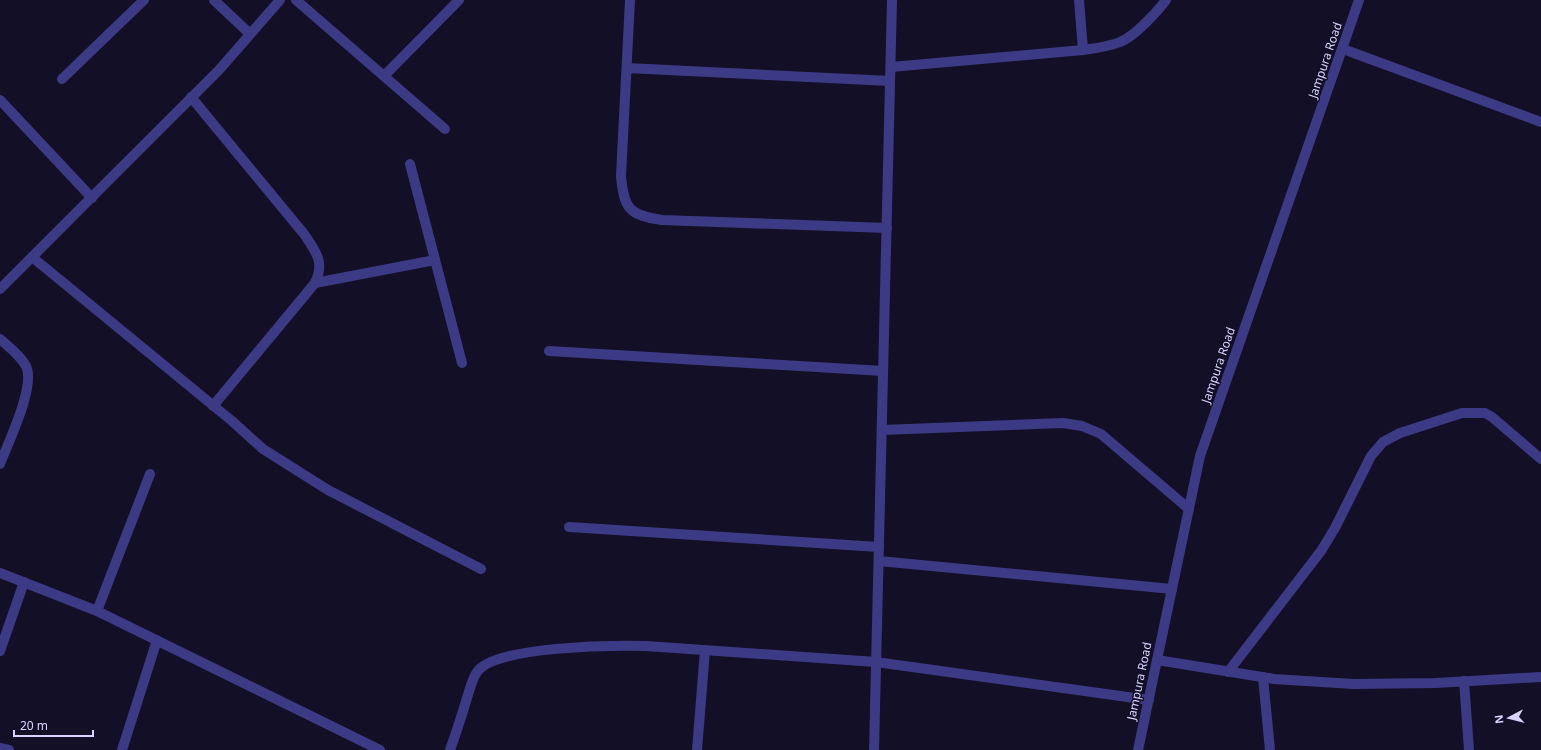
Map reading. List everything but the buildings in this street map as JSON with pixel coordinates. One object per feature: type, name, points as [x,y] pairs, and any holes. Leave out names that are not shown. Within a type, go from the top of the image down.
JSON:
[{"type":"street","points":[[62,79],[144,0]]},
{"type":"street","points":[[214,0],[250,34]]},
{"type":"street","points":[[1,285],[92,198],[219,70],[280,0]]},
{"type":"street","points":[[296,0],[445,129]]},
{"type":"street","points":[[384,76],[459,0]]},
{"type":"street","points":[[630,0],[621,176],[625,199],[629,208],[637,214],[647,218],[662,220],[887,228]]},
{"type":"street","points":[[874,750],[892,0]]},
{"type":"street","points":[[1079,0],[1083,50]]},
{"type":"street","points":[[891,67],[1106,47],[1122,42],[1139,29],[1166,0]]},
{"type":"street","name":"Jampura Road","points":[[1138,750],[1200,456],[1359,0]]},
{"type":"street","points":[[1343,48],[1541,122]]},
{"type":"street","points":[[627,68],[890,81]]},
{"type":"street","points":[[191,97],[304,234],[315,250],[320,263],[320,273],[315,283],[213,406]]},
{"type":"street","points":[[0,100],[92,198]]},
{"type":"street","points":[[410,164],[462,363]]},
{"type":"street","points":[[32,257],[263,449],[328,490],[481,569]]},
{"type":"street","points":[[315,283],[435,260]]},
{"type":"street","points":[[0,339],[20,359],[29,374],[26,395],[0,464]]},
{"type":"street","points":[[549,351],[883,371]]},
{"type":"street","points":[[1228,672],[1321,551],[1335,528],[1371,456],[1383,442],[1400,433],[1462,414],[1485,413],[1492,417],[1541,460]]},
{"type":"street","points":[[882,430],[1063,423],[1082,426],[1101,434],[1189,509]]},
{"type":"street","points":[[97,611],[150,474]]},
{"type":"street","points":[[569,527],[879,547]]},
{"type":"street","points":[[879,562],[1172,589]]},
{"type":"street","points":[[0,573],[97,611],[380,750]]},
{"type":"street","points":[[0,652],[24,582]]},
{"type":"street","points":[[122,750],[157,640]]},
{"type":"street","points":[[450,750],[477,672],[484,665],[496,659],[519,654],[584,647],[615,645],[876,662],[1149,700]]},
{"type":"street","points":[[697,750],[705,650]]},
{"type":"street","points":[[1157,660],[1274,679],[1354,684],[1464,682],[1541,678]]},
{"type":"street","points":[[1263,677],[1270,750]]},
{"type":"street","points":[[1464,682],[1469,750]]},
{"type":"street","points":[[0,748],[9,750]]}]
